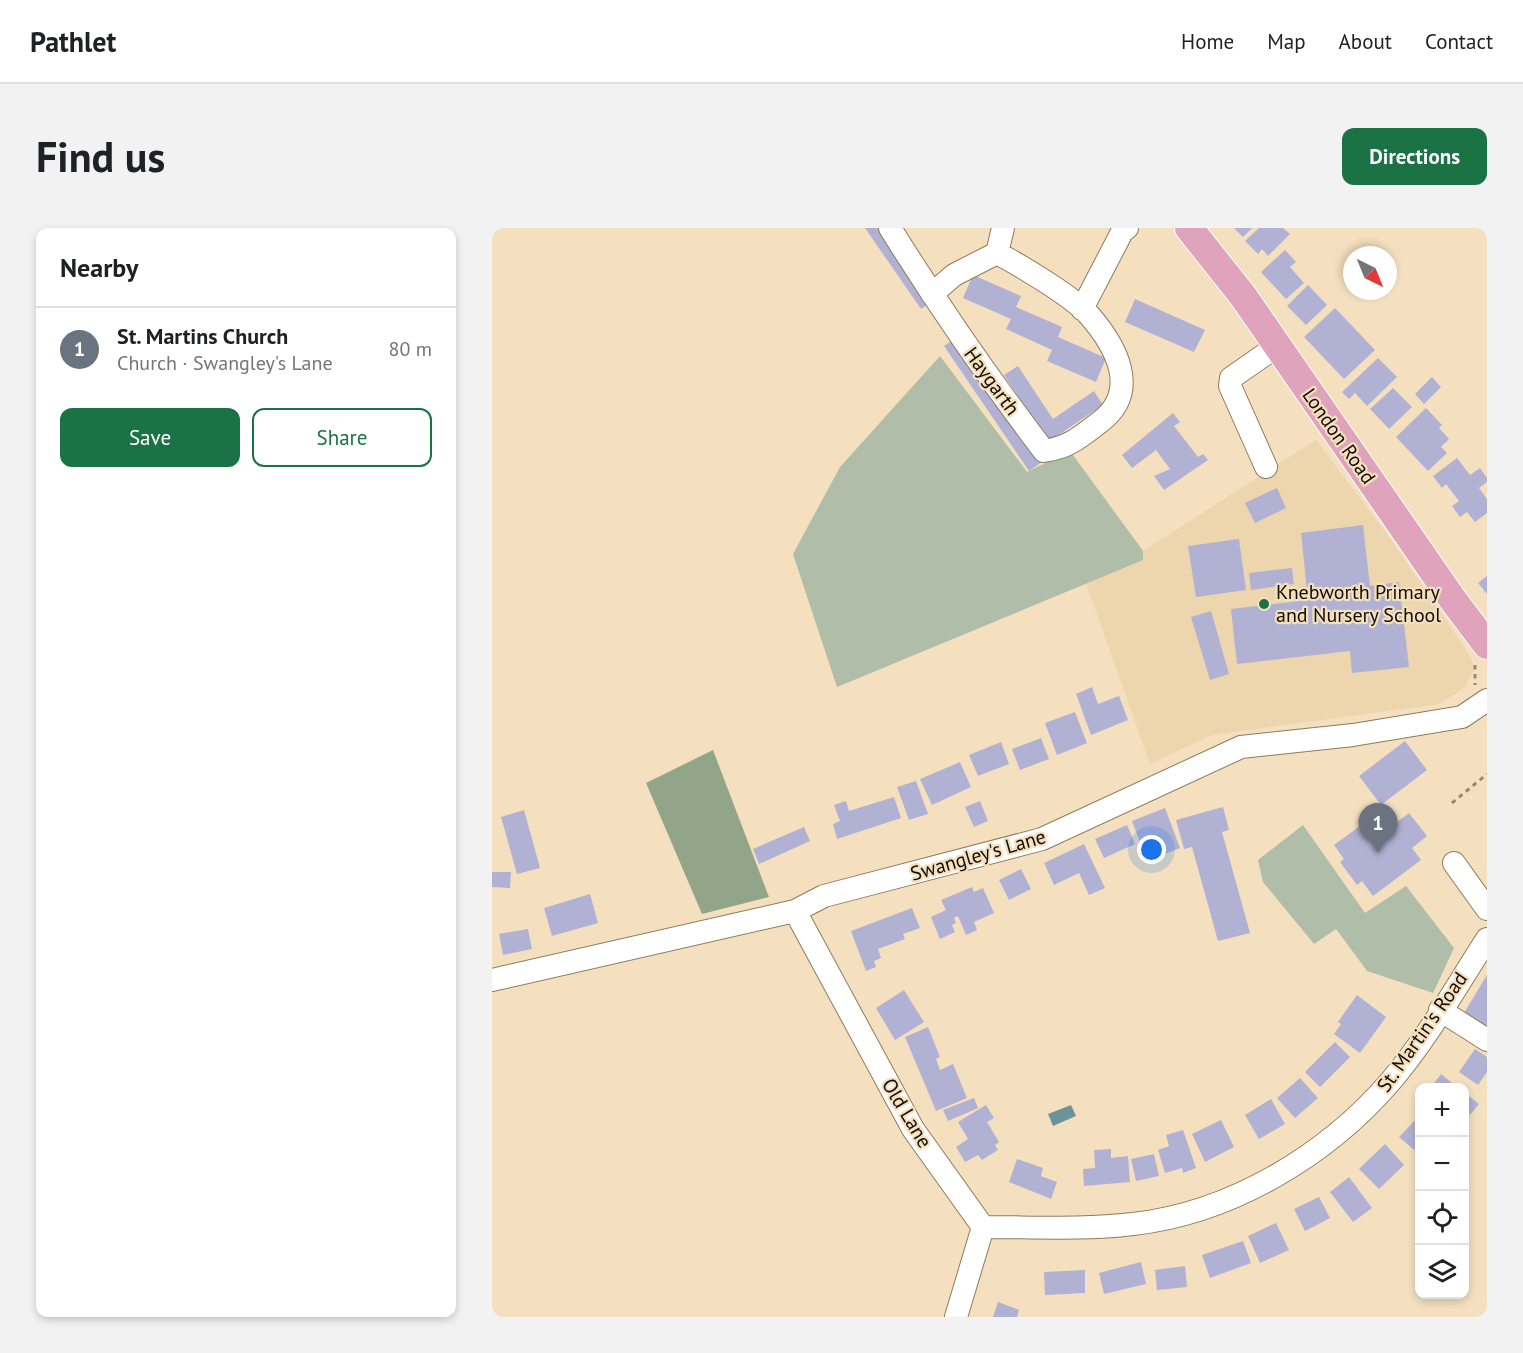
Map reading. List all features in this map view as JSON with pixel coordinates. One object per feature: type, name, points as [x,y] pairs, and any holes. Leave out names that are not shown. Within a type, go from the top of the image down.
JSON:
[{"type":"main road","name":"London Road","points":[[1189,228],[1243,296],[1453,600],[1480,651]]},
{"type":"street","points":[[890,228],[932,294],[954,274],[997,253],[1004,228]]},
{"type":"street","points":[[1082,309],[1122,232],[1127,228]]},
{"type":"street","name":"Haygarth","points":[[932,294],[988,377],[1044,451],[1065,448],[1111,414],[1121,398],[1122,379],[1113,349],[1082,309],[1021,266],[997,253]]},
{"type":"street","points":[[1266,467],[1230,386],[1232,378],[1277,345]]},
{"type":"street","name":"Swangley's Lane","points":[[492,980],[795,911],[824,896],[1042,839],[1241,747],[1353,735],[1462,717],[1481,695]]},
{"type":"street","points":[[1454,864],[1487,909]]},
{"type":"street","name":"Old Lane","points":[[795,911],[913,1129],[983,1227]]},
{"type":"street","name":"St. Martin's Road","points":[[983,1227],[1080,1228],[1134,1224],[1209,1206],[1243,1192],[1306,1156],[1361,1113],[1392,1080],[1487,939]]},
{"type":"street","points":[[1440,1010],[1487,1040]]},
{"type":"street","points":[[956,1317],[983,1227]]},
{"type":"path","points":[[1480,651],[1481,695]]},
{"type":"path","points":[[1452,803],[1477,787],[1487,774]]},
{"type":"path","points":[[1471,779],[1477,787]]},
{"type":"shaded area","name":"Knebworth Primary and Nursery School","points":[[1316,440],[1387,534],[1469,654],[1475,669],[1465,687],[1440,704],[1212,735],[1150,764],[1086,583],[837,687],[793,554],[1019,460],[1028,472],[1070,451],[1143,551]]},
{"type":"green space","points":[[940,356],[1027,472],[1070,451],[1143,551],[1143,560],[837,687],[793,554],[840,467]]},
{"type":"green space","points":[[713,750],[769,897],[702,914],[646,783]]},
{"type":"green space","points":[[1303,825],[1365,913],[1406,886],[1454,948],[1433,993],[1367,971],[1336,929],[1314,944],[1263,882],[1258,860]]},
{"type":"water","points":[[1071,1105],[1076,1116],[1053,1126],[1048,1114]]},
{"type":"building","points":[[865,228],[884,228],[933,301],[921,309]]},
{"type":"building","points":[[1234,228],[1252,228],[1243,237]]},
{"type":"building","points":[[1259,228],[1283,228],[1290,234],[1268,256],[1262,249],[1258,254],[1245,241]]},
{"type":"building","points":[[1285,250],[1296,262],[1290,267],[1304,283],[1286,299],[1261,272]]},
{"type":"building","points":[[973,275],[1021,296],[1016,307],[1062,327],[1058,337],[1106,358],[1096,382],[1047,361],[1052,350],[1006,329],[1011,319],[963,298]]},
{"type":"building","points":[[1308,285],[1327,305],[1306,325],[1287,306]]},
{"type":"building","points":[[1135,299],[1205,330],[1194,352],[1125,322]]},
{"type":"building","points":[[1335,308],[1375,350],[1344,379],[1304,337]]},
{"type":"building","points":[[956,338],[1042,462],[1029,471],[944,346]]},
{"type":"building","points":[[1378,358],[1397,377],[1367,406],[1355,393],[1349,399],[1342,392]]},
{"type":"building","points":[[1018,366],[1053,419],[1094,391],[1103,405],[1048,442],[1004,375]]},
{"type":"building","points":[[1432,377],[1441,387],[1424,404],[1415,394]]},
{"type":"building","points":[[1393,388],[1412,407],[1389,429],[1370,409]]},
{"type":"building","points":[[1426,408],[1442,425],[1439,428],[1449,439],[1441,447],[1447,453],[1428,471],[1396,437]]},
{"type":"building","points":[[1173,413],[1180,422],[1174,426],[1198,457],[1203,454],[1208,460],[1164,490],[1154,476],[1170,469],[1156,450],[1132,468],[1122,455]]},
{"type":"building","points":[[1457,458],[1470,475],[1480,468],[1487,478],[1487,482],[1479,488],[1487,499],[1487,513],[1475,522],[1467,512],[1460,517],[1452,506],[1459,501],[1446,484],[1442,488],[1433,476]]},
{"type":"building","points":[[1277,488],[1286,508],[1255,523],[1245,503]]},
{"type":"building","points":[[1363,525],[1370,586],[1399,582],[1409,667],[1352,673],[1350,651],[1237,664],[1231,609],[1308,600],[1301,533]]},
{"type":"building","points":[[1239,539],[1246,590],[1196,597],[1188,546]]},
{"type":"building","points":[[1292,568],[1294,584],[1251,590],[1249,573]]},
{"type":"building","points":[[1487,576],[1487,594],[1478,583]]},
{"type":"building","points":[[1211,611],[1229,674],[1210,680],[1191,617]]},
{"type":"building","points":[[1092,687],[1098,704],[1119,696],[1128,720],[1091,735],[1076,694]]},
{"type":"building","points":[[1075,712],[1087,743],[1057,755],[1045,723]]},
{"type":"building","points":[[1041,738],[1049,759],[1020,770],[1012,749]]},
{"type":"building","points":[[1405,741],[1427,770],[1381,805],[1359,776]]},
{"type":"building","points":[[1001,742],[1009,764],[978,776],[969,755]]},
{"type":"building","points":[[960,762],[971,787],[932,805],[920,779]]},
{"type":"building","points":[[916,781],[928,814],[909,820],[897,787]]},
{"type":"building","points":[[894,797],[901,818],[837,839],[833,824],[840,821],[834,805],[846,801],[849,811]]},
{"type":"building","points":[[980,801],[988,821],[974,827],[965,807]]},
{"type":"building","points":[[1223,807],[1229,830],[1222,832],[1250,933],[1218,941],[1192,847],[1184,849],[1176,820]]},
{"type":"building","points":[[1386,807],[1397,822],[1409,813],[1427,836],[1412,848],[1421,860],[1373,896],[1362,881],[1357,885],[1340,862],[1344,859],[1334,845]]},
{"type":"building","points":[[1165,808],[1180,848],[1147,861],[1132,821]]},
{"type":"building","points":[[524,810],[540,868],[517,874],[501,817]]},
{"type":"building","points":[[1127,825],[1135,844],[1104,858],[1095,839]]},
{"type":"building","points":[[804,827],[810,841],[759,864],[753,849]]},
{"type":"building","points":[[1084,844],[1105,888],[1089,895],[1079,873],[1054,885],[1044,863]]},
{"type":"building","points":[[1021,869],[1031,889],[1009,900],[999,880]]},
{"type":"building","points":[[492,872],[511,872],[510,888],[492,887]]},
{"type":"building","points":[[972,887],[974,892],[983,888],[994,913],[974,922],[977,930],[966,935],[958,916],[954,918],[956,923],[952,925],[955,932],[940,939],[931,917],[946,910],[941,900]]},
{"type":"building","points":[[590,894],[598,923],[552,936],[544,908]]},
{"type":"building","points":[[912,908],[920,928],[903,934],[905,939],[878,949],[881,958],[874,961],[876,967],[866,971],[851,931]]},
{"type":"building","points":[[528,929],[532,949],[503,955],[499,934]]},
{"type":"building","points":[[1487,975],[1487,1034],[1461,1018]]},
{"type":"building","points":[[904,990],[924,1022],[895,1040],[876,1008]]},
{"type":"building","points":[[1357,995],[1386,1017],[1360,1053],[1334,1034],[1341,1024],[1338,1022]]},
{"type":"building","points":[[928,1027],[940,1057],[936,1059],[940,1070],[953,1064],[967,1098],[936,1111],[905,1037]]},
{"type":"building","points":[[1335,1042],[1350,1057],[1320,1087],[1305,1072]]},
{"type":"building","points":[[1475,1049],[1487,1057],[1487,1072],[1478,1085],[1459,1072]]},
{"type":"building","points":[[1441,1074],[1452,1083],[1434,1083]]},
{"type":"building","points":[[1300,1078],[1318,1098],[1295,1118],[1277,1098]]},
{"type":"building","points":[[1469,1096],[1479,1104],[1469,1116]]},
{"type":"building","points":[[974,1098],[978,1108],[948,1121],[943,1110]]},
{"type":"building","points":[[1271,1099],[1285,1124],[1259,1139],[1245,1115]]},
{"type":"building","points":[[986,1105],[994,1118],[987,1122],[999,1142],[995,1145],[998,1150],[982,1160],[978,1155],[965,1162],[956,1147],[968,1139],[958,1122]]},
{"type":"building","points":[[1221,1120],[1234,1147],[1205,1162],[1192,1134]]},
{"type":"building","points":[[1415,1120],[1415,1151],[1399,1137]]},
{"type":"building","points":[[1183,1130],[1196,1168],[1183,1173],[1182,1168],[1165,1173],[1158,1150],[1169,1146],[1166,1135]]},
{"type":"building","points":[[1385,1144],[1404,1165],[1379,1189],[1359,1169]]},
{"type":"building","points":[[1111,1149],[1111,1158],[1128,1156],[1130,1182],[1084,1186],[1083,1169],[1095,1168],[1094,1150]]},
{"type":"building","points":[[1154,1154],[1159,1176],[1136,1181],[1131,1159]]},
{"type":"building","points":[[1017,1159],[1043,1168],[1041,1176],[1057,1182],[1051,1199],[1009,1182]]},
{"type":"building","points":[[1349,1177],[1372,1208],[1353,1222],[1330,1192]]},
{"type":"building","points":[[1319,1197],[1330,1218],[1305,1231],[1294,1209]]},
{"type":"building","points":[[1276,1223],[1289,1250],[1260,1263],[1248,1236]]},
{"type":"building","points":[[1243,1241],[1251,1263],[1210,1278],[1202,1255]]},
{"type":"building","points":[[1141,1262],[1146,1284],[1104,1294],[1099,1273]]},
{"type":"building","points":[[1185,1266],[1187,1287],[1157,1290],[1155,1270]]},
{"type":"building","points":[[1085,1270],[1085,1293],[1045,1295],[1044,1272]]},
{"type":"building","points":[[998,1302],[1019,1310],[1017,1317],[993,1317]]},
{"type":"place","name":"Knebworth Primary and Nursery School","points":[[1264,604]]},
{"type":"place","name":"St. Martins Church","points":[[1378,853]]}]
